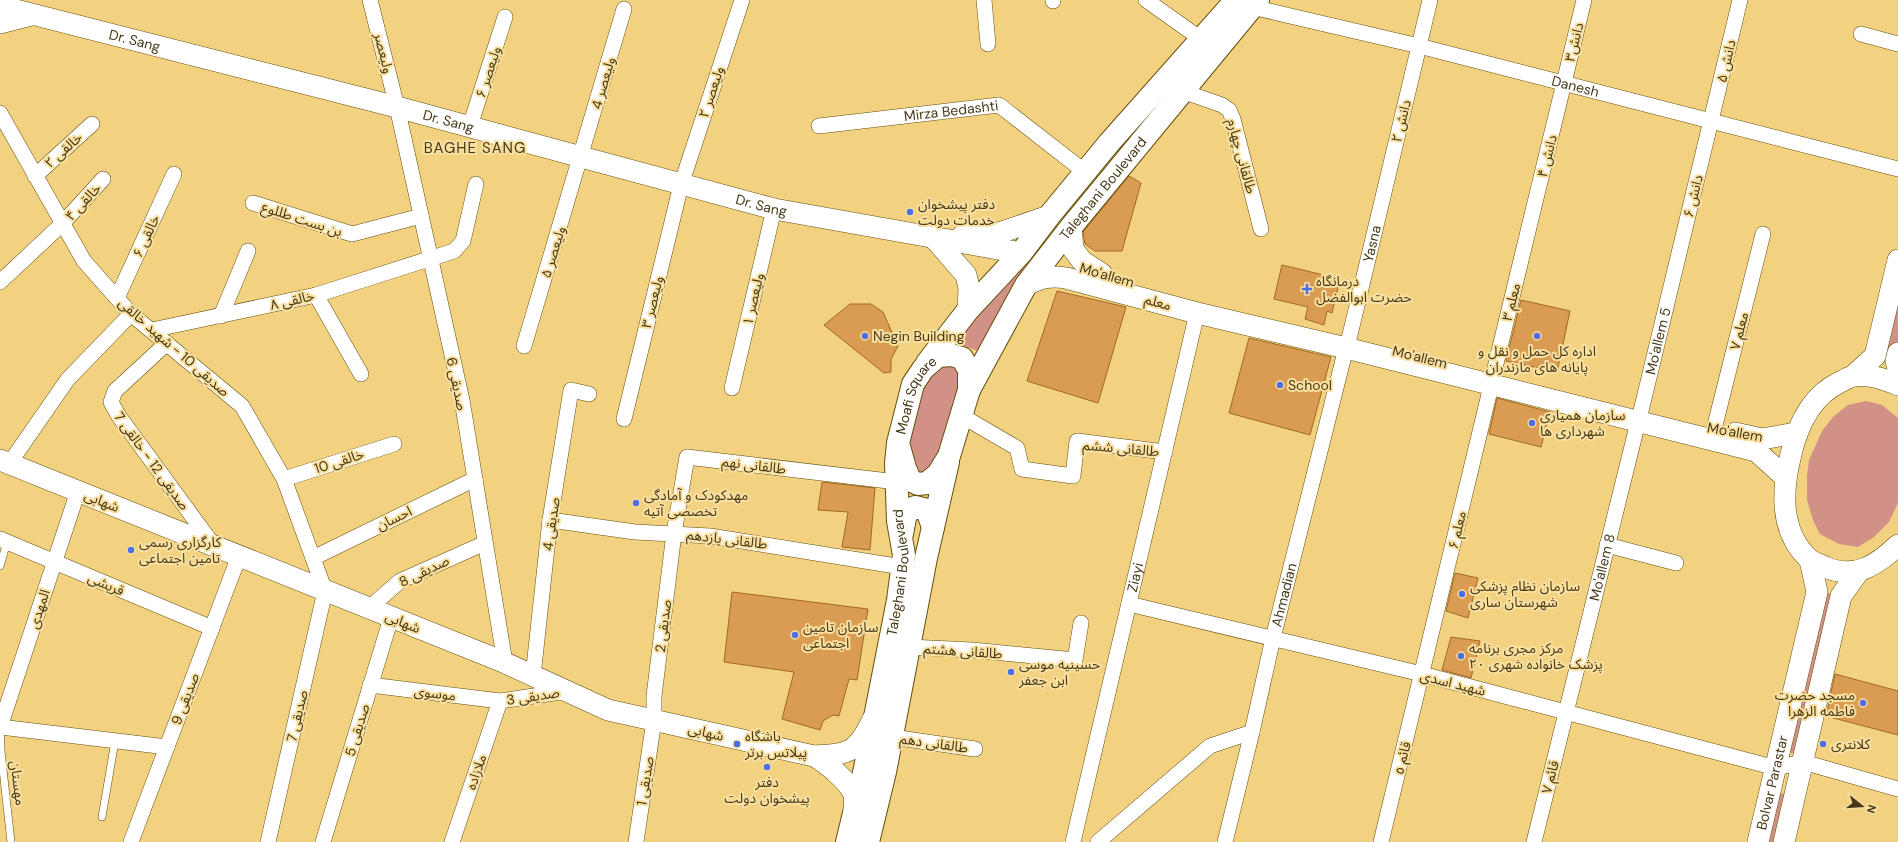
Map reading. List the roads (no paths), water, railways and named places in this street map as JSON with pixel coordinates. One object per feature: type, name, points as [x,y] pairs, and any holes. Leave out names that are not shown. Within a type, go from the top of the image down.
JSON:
[{"type":"main road","name":"Taleghani Boulevard","points":[[923,369],[968,310],[1021,253],[1085,172],[1201,39],[1249,2]]},
{"type":"main road","name":"Taleghani Boulevard","points":[[969,390],[1026,285],[1071,227],[1182,91],[1249,2]]},
{"type":"main road","name":"Dr. Sang","points":[[5,9],[35,14],[397,106],[681,185],[774,209],[871,228],[933,237],[1021,253]]},
{"type":"main road","points":[[933,237],[999,233],[1049,216]]},
{"type":"main road","points":[[1071,227],[1073,249],[1079,258],[1102,274]]},
{"type":"main road","points":[[933,237],[966,275],[969,288],[968,310]]},
{"type":"main road","points":[[1021,253],[1048,258]]},
{"type":"main road","name":"Mo'allem","points":[[1048,258],[1347,344],[1639,417],[1756,451],[1785,477]]},
{"type":"main road","points":[[1898,260],[1875,356],[1853,376],[1830,387],[1812,403],[1796,433],[1785,477],[1783,495],[1786,517],[1794,540],[1810,560],[1833,570],[1859,571],[1882,560],[1898,545]]},
{"type":"main road","name":"معلم","points":[[1026,285],[1045,276],[1055,276],[1197,313]]},
{"type":"main road","name":"Mo'allem","points":[[1197,313],[1347,344]]},
{"type":"main road","points":[[1898,353],[1896,361],[1898,369]]},
{"type":"main road","name":"Moafi Square","points":[[951,355],[962,358],[969,370],[969,390],[949,456],[938,474],[927,482],[918,484],[910,480],[904,468],[898,443],[913,384],[923,369],[938,356],[951,355]]},
{"type":"main road","points":[[1853,376],[1879,377],[1898,385]]},
{"type":"main road","name":"Mo'allem","points":[[1639,417],[1714,428],[1762,439],[1796,433]]},
{"type":"main road","name":"Taleghani Boulevard","points":[[847,842],[854,817],[876,711],[898,600],[904,555],[898,521],[898,443]]},
{"type":"main road","name":"Taleghani Boulevard","points":[[868,842],[892,737],[933,527],[949,456]]},
{"type":"main road","name":"شهابی","points":[[4,462],[505,663],[608,710],[814,756]]},
{"type":"main road","points":[[901,538],[906,513],[915,507],[927,510],[933,527]]},
{"type":"main road","name":"Bolvar Parastar","points":[[1758,842],[1817,592],[1810,560]]},
{"type":"main road","name":"Bolvar Parastar","points":[[1784,842],[1841,596],[1859,571]]},
{"type":"main road","points":[[814,756],[838,754],[851,751],[864,738],[876,711]]},
{"type":"main road","points":[[814,756],[826,763],[854,794],[854,817]]},
{"type":"street","name":"ولیعصر","points":[[370,0],[397,106]]},
{"type":"street","name":"ولیعصر ٢","points":[[681,185],[742,0]]},
{"type":"street","points":[[984,0],[988,44]]},
{"type":"street","points":[[1146,0],[1201,39]]},
{"type":"street","name":"دانش ٢","points":[[1383,196],[1430,0]]},
{"type":"street","name":"دانش٣","points":[[1564,83],[1584,0]]},
{"type":"street","name":"دانش ۵","points":[[1711,122],[1740,0]]},
{"type":"street","name":"Danesh","points":[[1249,2],[1898,169]]},
{"type":"street","name":"ولیعصر 4","points":[[581,157],[624,9]]},
{"type":"street","name":"ولیعصر ۶","points":[[470,126],[505,17]]},
{"type":"street","points":[[1861,34],[1898,44]]},
{"type":"street","name":"دانش ۴","points":[[1529,228],[1564,83]]},
{"type":"street","name":"طالقانی چهارم","points":[[1182,91],[1222,105],[1229,110],[1233,119],[1261,229]]},
{"type":"street","name":"Mirza Bedashti","points":[[819,126],[998,105],[1085,172]]},
{"type":"street","name":"صدیقی 6","points":[[397,106],[420,216],[462,400],[505,663]]},
{"type":"street","name":"صدیقی 10 - شهید خالقی","points":[[1,116],[84,261],[131,314],[242,406],[284,479],[326,591]]},
{"type":"street","name":"دانش ۶","points":[[1675,271],[1711,122]]},
{"type":"street","name":"خالقی ۲","points":[[35,176],[92,124]]},
{"type":"street","name":"ولیعصر ۵","points":[[524,346],[581,157]]},
{"type":"street","name":"خالقی ۶","points":[[117,298],[174,174]]},
{"type":"street","name":"خالقی ۴","points":[[0,282],[62,224],[103,179]]},
{"type":"street","name":"خالقی ۸","points":[[152,330],[316,295],[454,251],[463,241],[476,184]]},
{"type":"street","name":"ولیعصر ٣","points":[[624,419],[681,185]]},
{"type":"street","name":"Yasna","points":[[1347,344],[1383,196]]},
{"type":"street","name":"بن بست طللوع","points":[[253,203],[352,234],[420,216]]},
{"type":"street","name":"ولیعصر ١","points":[[732,388],[774,209]]},
{"type":"street","name":"معلم ۳","points":[[1492,381],[1529,228]]},
{"type":"street","name":"معلم ٧","points":[[1714,428],[1763,234]]},
{"type":"street","points":[[221,316],[248,251]]},
{"type":"street","name":"Mo'allem 5","points":[[1639,417],[1675,271]]},
{"type":"street","points":[[316,295],[361,374]]},
{"type":"street","name":"Ziayi","points":[[1073,842],[1197,313]]},
{"type":"street","points":[[4,462],[68,379],[131,314]]},
{"type":"street","name":"صدیقی 12 - خالقی 7","points":[[167,343],[115,392],[111,402],[118,415],[215,546]]},
{"type":"street","name":"Ahmadian","points":[[1225,842],[1273,638],[1347,344]]},
{"type":"street","name":"معلم ۶","points":[[1422,674],[1492,381]]},
{"type":"street","name":"صدیقی 4","points":[[533,676],[550,520],[571,390],[589,394]]},
{"type":"street","name":"طالقانی ششم","points":[[962,416],[1017,448],[1022,469],[1073,476],[1077,441],[1165,452]]},
{"type":"street","name":"Mo'allem 8","points":[[1565,711],[1639,417]]},
{"type":"street","name":"خالقی 10","points":[[284,479],[394,444]]},
{"type":"street","name":"طالقانی نهم","points":[[674,533],[687,457],[897,482]]},
{"type":"street","name":"احسان","points":[[314,558],[475,479]]},
{"type":"street","name":"المهدی","points":[[0,727],[78,491]]},
{"type":"street","name":"طالقانی یازدهم","points":[[550,520],[635,532],[710,536],[792,548],[902,567]]},
{"type":"street","name":"صدیقی 2","points":[[654,720],[654,696],[674,533]]},
{"type":"street","name":"قریشی","points":[[4,541],[212,628]]},
{"type":"street","name":"صدیقی 8","points":[[368,609],[400,581],[485,543]]},
{"type":"street","points":[[1607,545],[1676,563]]},
{"type":"street","name":"صدیقی 9","points":[[131,842],[239,556]]},
{"type":"street","name":"صدیقی 7","points":[[268,842],[326,591]]},
{"type":"street","name":"شهید اسدی","points":[[1129,604],[1422,674],[1776,768]]},
{"type":"street","name":"صدیقی 5","points":[[323,842],[391,618]]},
{"type":"street","name":"طالقانی هشتم","points":[[909,647],[972,650],[1075,660],[1082,623]]},
{"type":"street","name":"قائم ٥","points":[[1381,842],[1422,674]]},
{"type":"street","name":"موسوی","points":[[370,685],[500,701]]},
{"type":"street","name":"صدیقی 3","points":[[500,701],[567,691]]},
{"type":"street","name":"ملازاده","points":[[452,842],[500,701]]},
{"type":"street","name":"قائم ٧","points":[[1534,842],[1565,711]]},
{"type":"street","name":"صدیقی 1","points":[[636,842],[654,720]]},
{"type":"street","points":[[0,727],[167,747]]},
{"type":"street","points":[[1098,842],[1210,746],[1252,732]]},
{"type":"street","name":"طالقانی دهم","points":[[892,737],[976,749]]},
{"type":"street","points":[[1776,768],[1803,762],[1898,789]]},
{"type":"lane","points":[[0,566],[4,541]]},
{"type":"lane","name":"مهستان","points":[[0,727],[11,842]]},
{"type":"lane","points":[[102,817],[115,741]]},
{"type":"place","name":"دفتر پیشخوان خدمات دولت","points":[[910,212]]},
{"type":"place","name":"درمانگاه حضرت ابوالفضل","points":[[1307,289]]},
{"type":"place","name":"Negin Building","points":[[865,336]]},
{"type":"place","name":"اداره کل حمل و نقل و پایانه های مازندران","points":[[1537,336]]},
{"type":"place","name":"School","points":[[1280,385]]},
{"type":"place","name":"سازمان همیاری شهرداری ها","points":[[1532,423]]},
{"type":"place","name":"مهدکودک و آمادگی تخصصی آتیه","points":[[636,503]]},
{"type":"place","name":"کارگزاری رسمی تامین اجتماعی","points":[[131,550]]},
{"type":"place","name":"سازمان نظام پزشکی شهرستان ساری","points":[[1462,594]]},
{"type":"place","name":"سازمان تامین اجتماعی","points":[[795,635]]},
{"type":"place","name":"مرکز مجری برنامه پزشک خانواده شهری ٢٠","points":[[1461,656]]},
{"type":"place","name":"حسینیه موسی ابن جعفر","points":[[1011,672]]},
{"type":"place","name":"مسجد حضرت فاطمه الزهرا","points":[[1863,703]]},
{"type":"place","name":"باشگاه پیلاتس برتر","points":[[737,744]]},
{"type":"place","name":"کلانتری","points":[[1823,744]]},
{"type":"place","name":"دفتر پیشخوان دولت","points":[[767,767]]},
{"type":"district","name":"BAGHE SANG","points":[[475,148]]}]
